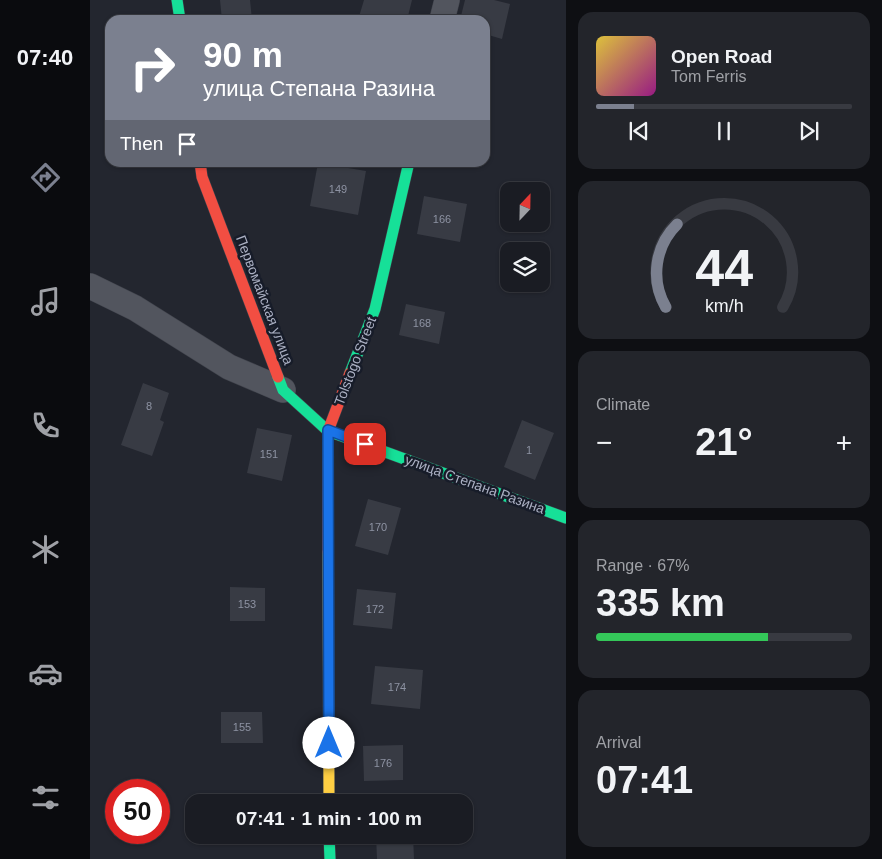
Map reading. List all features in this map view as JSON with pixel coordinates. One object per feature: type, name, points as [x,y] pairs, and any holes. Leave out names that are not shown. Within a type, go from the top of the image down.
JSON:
[{"type":"main road","points":[[177,0],[179,15]]},
{"type":"main road","name":"Первомайская улица","points":[[201,167],[202,177],[283,390],[328,430]]},
{"type":"main road","name":"Tolstogo Street","points":[[329,794],[328,430],[376,309],[408,167]]},
{"type":"main road","name":"улица Степана Разина","points":[[328,430],[566,518]]},
{"type":"main road","points":[[329,844],[330,859]]},
{"type":"street","points":[[443,15],[447,0]]},
{"type":"street","points":[[90,286],[135,308],[229,367],[283,390]]},
{"type":"building","points":[[220,0],[250,0],[252,15],[222,15]]},
{"type":"building","points":[[364,0],[412,0],[408,15],[360,15]]},
{"type":"building","points":[[465,0],[494,0],[510,4],[502,39],[490,35],[490,15],[461,15]]},
{"type":"building","points":[[317,167],[342,167],[366,171],[358,215],[310,206]]},
{"type":"building","points":[[424,196],[467,204],[460,242],[417,234]]},
{"type":"building","points":[[406,304],[445,312],[439,344],[399,335]]},
{"type":"building","points":[[143,383],[169,393],[160,420],[164,422],[152,456],[121,445]]},
{"type":"building","points":[[522,420],[554,433],[535,480],[504,467]]},
{"type":"building","points":[[257,428],[292,435],[282,481],[247,473]]},
{"type":"building","points":[[368,499],[401,508],[388,555],[355,546]]},
{"type":"building","points":[[230,587],[265,588],[265,621],[230,621]]},
{"type":"building","points":[[357,589],[396,593],[392,629],[353,625]]},
{"type":"building","points":[[375,666],[423,670],[420,709],[371,704]]},
{"type":"building","points":[[221,712],[262,712],[263,743],[221,743]]},
{"type":"building","points":[[403,745],[403,780],[364,781],[363,746]]},
{"type":"building","points":[[376,844],[413,844],[414,859],[377,859]]},
{"type":"traffic: fast","points":[[177,0],[179,15]]},
{"type":"traffic: fast","points":[[350,373],[375,309],[408,167]]},
{"type":"traffic: fast","points":[[278,377],[283,390],[328,431],[566,518]]},
{"type":"traffic: fast","points":[[329,844],[330,859]]},
{"type":"traffic: slow","points":[[328,552],[329,794]]},
{"type":"traffic: jam","points":[[201,167],[202,177],[278,377]]},
{"type":"traffic: jam","points":[[328,552],[328,431],[350,373]]},
{"type":"route","points":[[329,743],[328,430],[365,444]]}]
